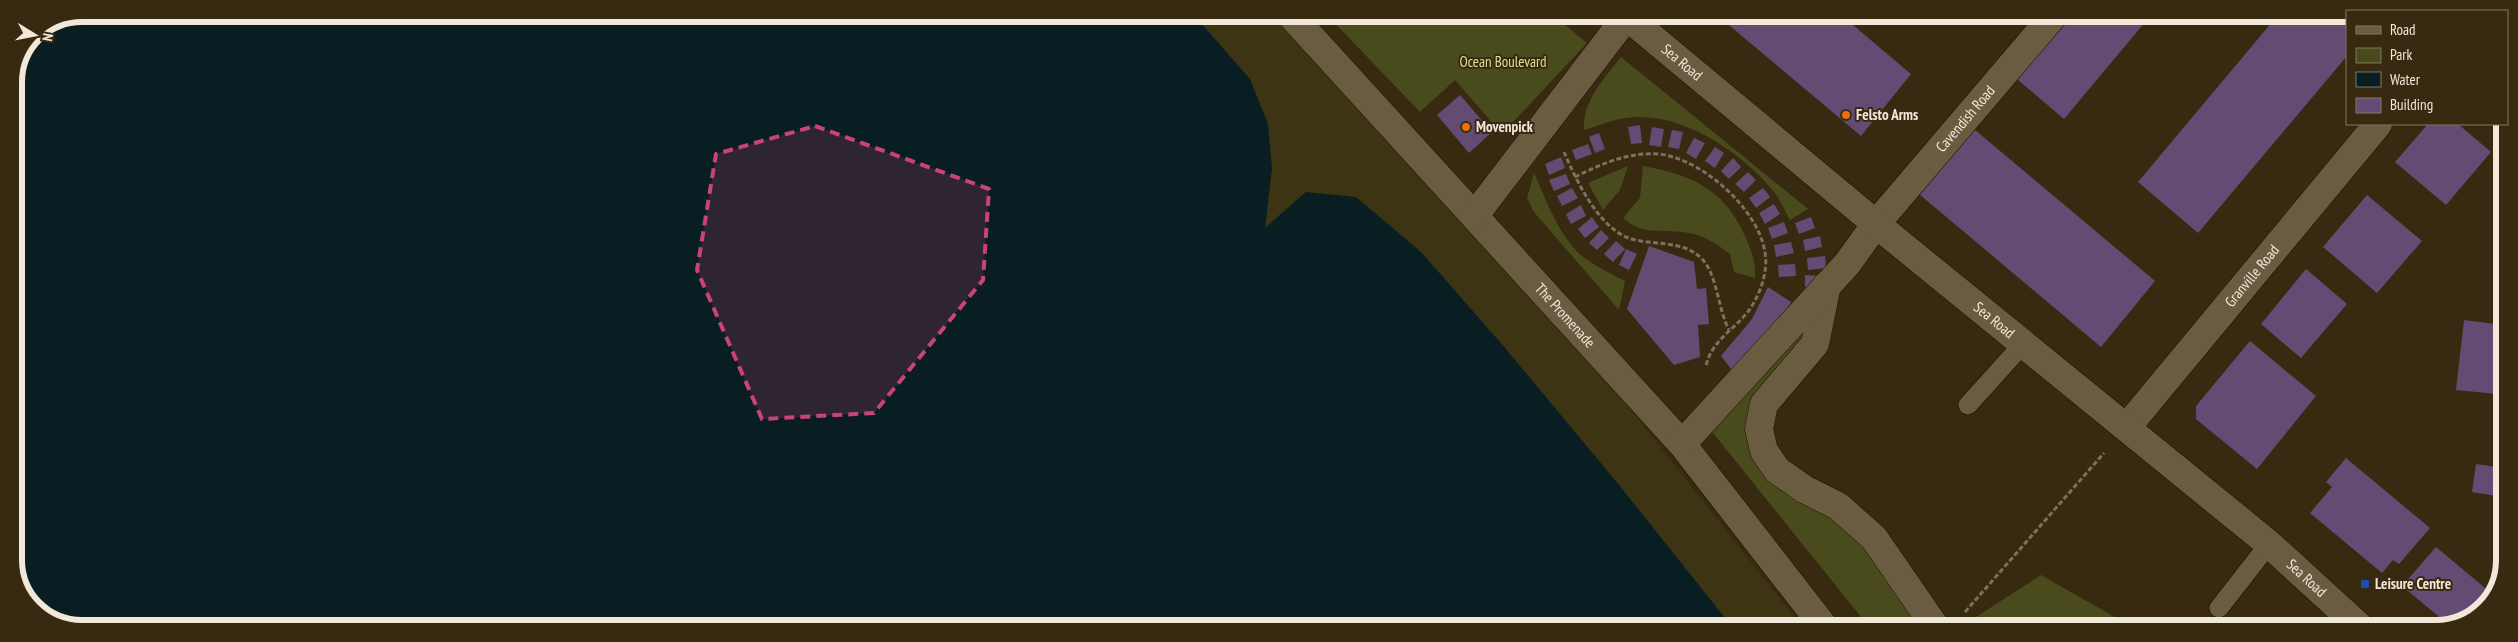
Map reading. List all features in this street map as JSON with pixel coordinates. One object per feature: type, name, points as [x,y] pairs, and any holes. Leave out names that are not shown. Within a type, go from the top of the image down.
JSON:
[{"type":"street","name":"The Promenade","points":[[1297,22],[1682,444],[1819,620]]},
{"type":"street","points":[[1474,215],[1622,22]]},
{"type":"street","name":"Sea Road","points":[[1635,22],[1876,224],[2269,544],[2352,620]]},
{"type":"street","name":"Cavendish Road","points":[[1682,444],[1847,264],[1876,224],[2048,22]]},
{"type":"street","name":"Granville Road","points":[[2127,427],[2377,125]]},
{"type":"street","points":[[1826,285],[1815,344],[1778,385],[1764,404],[1760,429],[1764,451],[1778,470],[1804,489],[1838,506],[1874,538],[1931,620]]},
{"type":"lane","points":[[1968,405],[2024,343]]},
{"type":"lane","points":[[2219,608],[2269,544]]},
{"type":"path","points":[[1550,117],[1575,177],[1600,216],[1625,237],[1664,242],[1693,252],[1702,259],[1711,274],[1722,316],[1728,330]]},
{"type":"path","points":[[1575,177],[1603,163],[1633,155],[1659,154],[1685,161],[1716,180],[1745,209],[1758,234],[1766,264],[1759,294],[1746,313],[1715,345],[1707,360],[1705,376],[1710,387],[1723,398]]},
{"type":"path","points":[[1962,615],[2127,427]]},
{"type":"highlighted area","points":[[815,126],[989,189],[983,280],[874,413],[762,419],[697,270],[716,154]]},
{"type":"green space","name":"Ocean Boulevard","points":[[1334,22],[1562,22],[1587,43],[1502,134],[1455,80],[1420,112]]},
{"type":"green space","points":[[1621,57],[1808,209],[1790,220],[1775,193],[1761,177],[1726,148],[1685,126],[1642,117],[1620,119],[1584,130],[1584,119],[1590,100],[1601,82]]},
{"type":"green space","points":[[1628,166],[1620,190],[1603,210],[1588,183]]},
{"type":"green space","points":[[1643,166],[1691,179],[1704,186],[1726,205],[1736,218],[1749,245],[1754,261],[1755,278],[1734,272],[1730,254],[1707,239],[1688,233],[1644,230],[1623,218],[1640,198]]},
{"type":"green space","points":[[1534,173],[1555,220],[1577,252],[1590,262],[1625,281],[1619,310],[1534,212],[1527,198]]},
{"type":"green space","points":[[1822,294],[1813,342],[1757,433],[1835,508],[1926,620],[1864,620],[1705,423]]},
{"type":"green space","points":[[2041,575],[2120,620],[1971,620]]},
{"type":"sand","points":[[761,22],[1283,22],[1549,314],[1624,401],[1797,620],[1319,620]]},
{"type":"water","points":[[82,22],[1200,22],[1250,79],[1268,124],[1272,168],[1265,228],[1306,192],[1356,197],[1421,252],[1505,348],[1619,485],[1727,620],[82,620],[59,615],[52,612],[37,599],[27,583],[23,564],[22,82],[27,59],[40,40],[49,33],[59,27]]},
{"type":"building","points":[[1725,22],[1849,22],[1911,74],[1861,136]]},
{"type":"building","points":[[2064,22],[2145,22],[2064,119],[2017,79]]},
{"type":"building","points":[[2272,22],[2346,22],[2346,57],[2198,233],[2138,182]]},
{"type":"building","points":[[1460,95],[1492,132],[1469,153],[1437,115]]},
{"type":"building","points":[[1640,125],[1642,143],[1631,144],[1628,127]]},
{"type":"building","points":[[2427,125],[2459,125],[2491,152],[2446,205],[2395,162]]},
{"type":"building","points":[[1652,127],[1664,129],[1661,147],[1649,145]]},
{"type":"building","points":[[1974,129],[2155,281],[2101,347],[1919,194]]},
{"type":"building","points":[[1672,130],[1683,132],[1679,149],[1668,147]]},
{"type":"building","points":[[1599,133],[1605,149],[1595,153],[1589,137]]},
{"type":"building","points":[[1694,138],[1705,143],[1696,159],[1686,153]]},
{"type":"building","points":[[1588,144],[1592,154],[1576,160],[1572,150]]},
{"type":"building","points":[[1715,147],[1724,153],[1715,168],[1705,161]]},
{"type":"building","points":[[1561,157],[1565,168],[1549,175],[1545,164]]},
{"type":"building","points":[[1733,158],[1741,167],[1729,179],[1721,171]]},
{"type":"building","points":[[1748,172],[1756,180],[1744,192],[1735,184]]},
{"type":"building","points":[[1566,174],[1570,184],[1554,191],[1549,180]]},
{"type":"building","points":[[1572,188],[1578,198],[1562,206],[1557,196]]},
{"type":"building","points":[[1763,188],[1770,197],[1756,208],[1749,198]]},
{"type":"building","points":[[2367,195],[2422,241],[2377,293],[2323,247]]},
{"type":"building","points":[[1774,204],[1780,214],[1765,224],[1759,213]]},
{"type":"building","points":[[1581,205],[1586,216],[1571,224],[1566,214]]},
{"type":"building","points":[[1592,217],[1599,227],[1585,238],[1578,229]]},
{"type":"building","points":[[1811,217],[1815,228],[1799,234],[1795,223]]},
{"type":"building","points":[[1784,222],[1788,233],[1772,239],[1768,228]]},
{"type":"building","points":[[1601,230],[1609,238],[1597,250],[1589,243]]},
{"type":"building","points":[[1820,236],[1822,247],[1805,251],[1803,240]]},
{"type":"building","points":[[1616,241],[1625,249],[1613,262],[1604,254]]},
{"type":"building","points":[[1791,242],[1794,253],[1776,257],[1774,245]]},
{"type":"building","points":[[1649,246],[1694,262],[1697,289],[1706,288],[1709,324],[1698,325],[1700,357],[1674,365],[1627,309]]},
{"type":"building","points":[[1626,249],[1637,254],[1629,270],[1619,265]]},
{"type":"building","points":[[1825,256],[1826,268],[1808,270],[1807,258]]},
{"type":"building","points":[[1795,264],[1796,276],[1779,277],[1778,265]]},
{"type":"building","points":[[2306,269],[2347,304],[2301,358],[2261,324]]},
{"type":"building","points":[[1805,275],[1822,276],[1822,287],[1805,287]]},
{"type":"building","points":[[1768,287],[1791,302],[1779,332],[1738,378],[1721,356],[1752,319]]},
{"type":"building","points":[[2464,320],[2496,324],[2496,394],[2456,390]]},
{"type":"building","points":[[2250,341],[2316,396],[2257,469],[2196,419],[2196,406]]},
{"type":"building","points":[[2346,458],[2430,528],[2399,564],[2393,560],[2382,573],[2310,513],[2332,487],[2326,482]]},
{"type":"building","points":[[2476,464],[2496,467],[2496,496],[2472,492]]},
{"type":"building","points":[[2436,547],[2487,590],[2472,607],[2455,616],[2442,619],[2402,586]]},
{"type":"place","name":"Felsto Arms","points":[[1846,115]]},
{"type":"place","name":"Movenpick","points":[[1466,127]]},
{"type":"place","name":"Leisure Centre","points":[[2365,584]]}]
